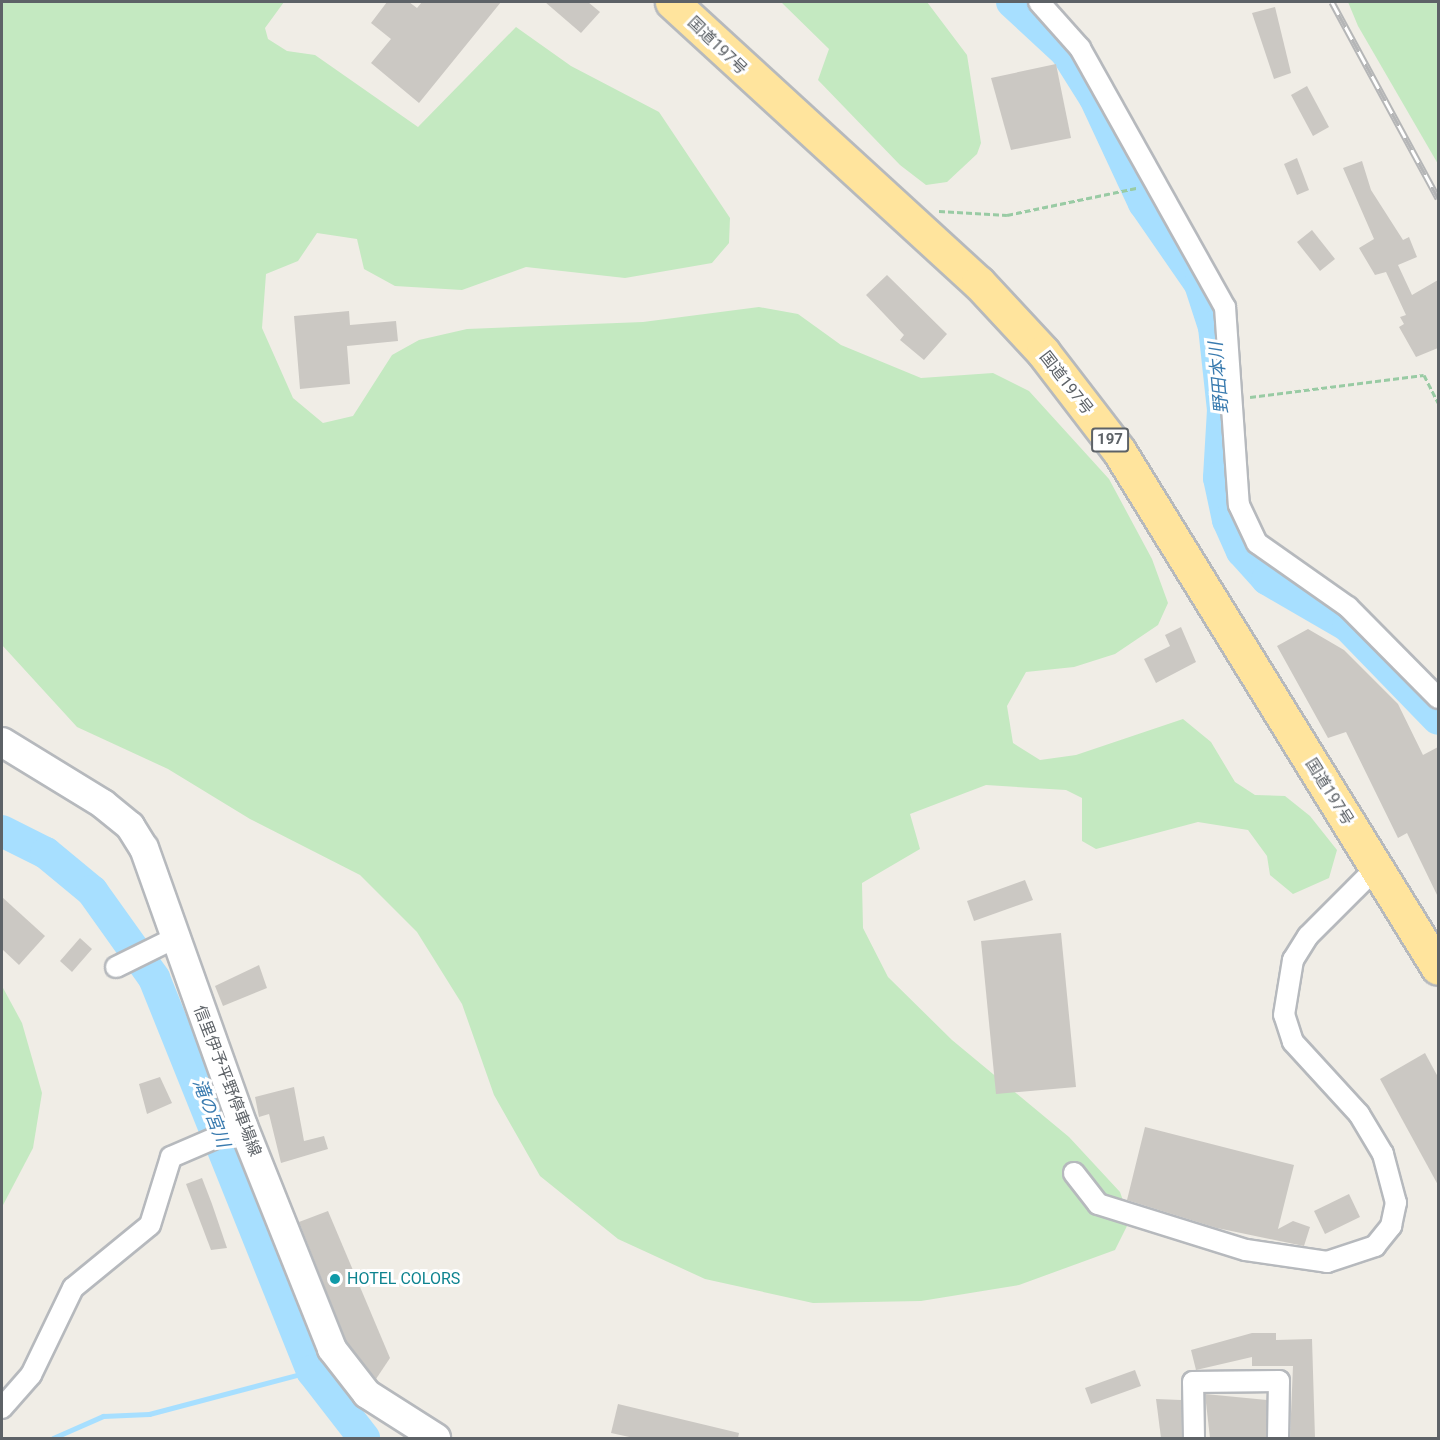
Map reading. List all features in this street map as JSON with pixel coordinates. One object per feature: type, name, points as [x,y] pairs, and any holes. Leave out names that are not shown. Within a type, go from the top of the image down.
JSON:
[{"type":"highway","name":"国道197号","points":[[672,2],[978,282],[1043,352],[1119,451],[1438,968]]},
{"type":"main road","name":"信里伊予平野停車場線","points":[[2,742],[130,826],[144,848],[167,942],[239,1128],[332,1349],[367,1394],[436,1438]]},
{"type":"street","points":[[1039,2],[1080,48],[1153,184],[1195,246],[1225,307],[1239,506],[1257,543],[1348,607],[1438,698]]},
{"type":"street","points":[[1074,1173],[1098,1204],[1246,1250],[1327,1262],[1375,1246],[1391,1226],[1396,1203],[1383,1154],[1359,1113],[1324,1082],[1293,1042],[1284,1005],[1293,960],[1308,936],[1376,868]]},
{"type":"street","points":[[116,967],[167,942]]},
{"type":"street","points":[[2,1408],[31,1375],[73,1288],[150,1225],[171,1157],[239,1128]]},
{"type":"street","points":[[1194,1438],[1193,1382],[1279,1380],[1278,1438]]},
{"type":"path","points":[[937,211],[1007,215],[1153,184]]},
{"type":"path","points":[[1233,399],[1424,375],[1438,403]]},
{"type":"green space","points":[[2,2],[284,2],[265,28],[268,39],[287,51],[315,55],[418,127],[516,27],[571,66],[659,112],[730,218],[729,243],[712,263],[625,278],[526,267],[462,290],[395,286],[364,269],[357,239],[317,233],[298,261],[266,274],[262,328],[293,398],[323,423],[353,416],[392,355],[419,340],[467,329],[643,322],[759,307],[798,314],[841,345],[921,378],[993,373],[1029,391],[1109,479],[1152,559],[1168,603],[1158,625],[1115,654],[1074,667],[1026,672],[1007,706],[1013,743],[1040,760],[1076,755],[1183,719],[1211,742],[1235,782],[1255,795],[1285,796],[1310,816],[1337,850],[1329,878],[1293,894],[1270,875],[1267,856],[1248,830],[1198,822],[1096,849],[1082,841],[1082,798],[1066,790],[986,785],[910,814],[920,849],[862,883],[863,928],[888,977],[952,1040],[1069,1137],[1120,1192],[1130,1220],[1115,1250],[1019,1285],[921,1301],[813,1303],[705,1279],[618,1239],[540,1176],[494,1095],[462,1004],[417,932],[360,875],[250,819],[168,769],[77,727],[2,645]]},
{"type":"green space","points":[[781,2],[927,2],[967,55],[981,143],[977,154],[947,182],[926,185],[900,165],[818,80],[829,49]]},
{"type":"green space","points":[[1348,2],[1438,2],[1438,164],[1358,26]]},
{"type":"green space","points":[[2,986],[22,1023],[42,1093],[33,1148],[2,1207]]},
{"type":"building","points":[[387,2],[409,2],[417,8],[422,2],[501,2],[419,103],[371,63],[391,39],[371,23]]},
{"type":"building","points":[[545,2],[588,2],[600,12],[581,33]]},
{"type":"building","points":[[1275,7],[1291,73],[1274,79],[1252,13]]},
{"type":"building","points":[[1056,64],[1071,138],[1011,150],[991,78]]},
{"type":"building","points":[[1307,86],[1329,127],[1313,136],[1291,95]]},
{"type":"building","points":[[1297,158],[1309,190],[1297,195],[1284,164]]},
{"type":"building","points":[[1362,161],[1371,190],[1403,240],[1409,237],[1417,257],[1398,265],[1412,295],[1438,280],[1438,348],[1416,357],[1399,327],[1404,324],[1400,317],[1406,315],[1386,272],[1375,275],[1359,248],[1374,239],[1343,168]]},
{"type":"building","points":[[1312,230],[1335,259],[1320,271],[1297,242]]},
{"type":"building","points":[[887,275],[947,334],[924,360],[900,340],[904,335],[866,295]]},
{"type":"building","points":[[349,311],[350,325],[396,321],[398,341],[347,346],[350,384],[300,389],[294,316]]},
{"type":"building","points":[[1181,627],[1196,662],[1156,683],[1144,659],[1170,646],[1165,635]]},
{"type":"building","points":[[1308,629],[1344,650],[1398,704],[1423,755],[1438,747],[1438,897],[1407,833],[1398,838],[1346,732],[1328,738],[1277,646]]},
{"type":"building","points":[[1025,880],[1033,900],[974,921],[967,901]]},
{"type":"building","points":[[2,897],[45,936],[19,965],[2,949]]},
{"type":"building","points":[[1061,933],[1076,1087],[996,1094],[981,941]]},
{"type":"building","points":[[80,938],[92,949],[72,972],[60,961]]},
{"type":"building","points":[[259,965],[267,988],[223,1006],[215,986]]},
{"type":"building","points":[[1425,1053],[1438,1077],[1438,1185],[1380,1079]]},
{"type":"building","points":[[160,1077],[172,1103],[147,1114],[139,1084]]},
{"type":"building","points":[[294,1087],[304,1141],[324,1136],[328,1149],[281,1163],[269,1114],[259,1117],[255,1097]]},
{"type":"building","points":[[1145,1127],[1294,1165],[1278,1229],[1293,1221],[1310,1227],[1304,1246],[1217,1228],[1127,1200]]},
{"type":"building","points":[[202,1178],[227,1248],[211,1250],[186,1184]]},
{"type":"building","points":[[1349,1194],[1360,1217],[1325,1234],[1314,1211]]},
{"type":"building","name":"HOTEL COLORS","points":[[328,1211],[390,1358],[376,1379],[346,1341],[299,1222]]},
{"type":"building","points":[[1252,1333],[1276,1333],[1276,1340],[1312,1339],[1315,1438],[1290,1438],[1293,1366],[1252,1366],[1252,1357],[1196,1370],[1191,1350]]},
{"type":"building","points":[[1135,1370],[1141,1386],[1091,1404],[1085,1388]]},
{"type":"building","points":[[1205,1394],[1267,1400],[1266,1438],[1210,1438]]},
{"type":"building","points":[[1156,1399],[1181,1400],[1182,1438],[1161,1438]]},
{"type":"building","points":[[618,1404],[739,1433],[738,1438],[634,1438],[611,1433]]},
{"type":"waterway","name":"野田本川","points":[[1012,2],[1066,52],[1095,98],[1144,203],[1200,284],[1214,327],[1223,410],[1219,478],[1228,520],[1242,551],[1267,579],[1348,626],[1438,719]]},
{"type":"waterway","name":"滝の宮川","points":[[2,831],[46,853],[92,891],[154,978],[312,1371],[364,1438]]},
{"type":"waterway","points":[[53,1438],[103,1416],[149,1414],[312,1371]]},
{"type":"railway","points":[[1332,2],[1438,198]]},
{"type":"place","name":"HOTEL COLORS","points":[[335,1279]]}]
